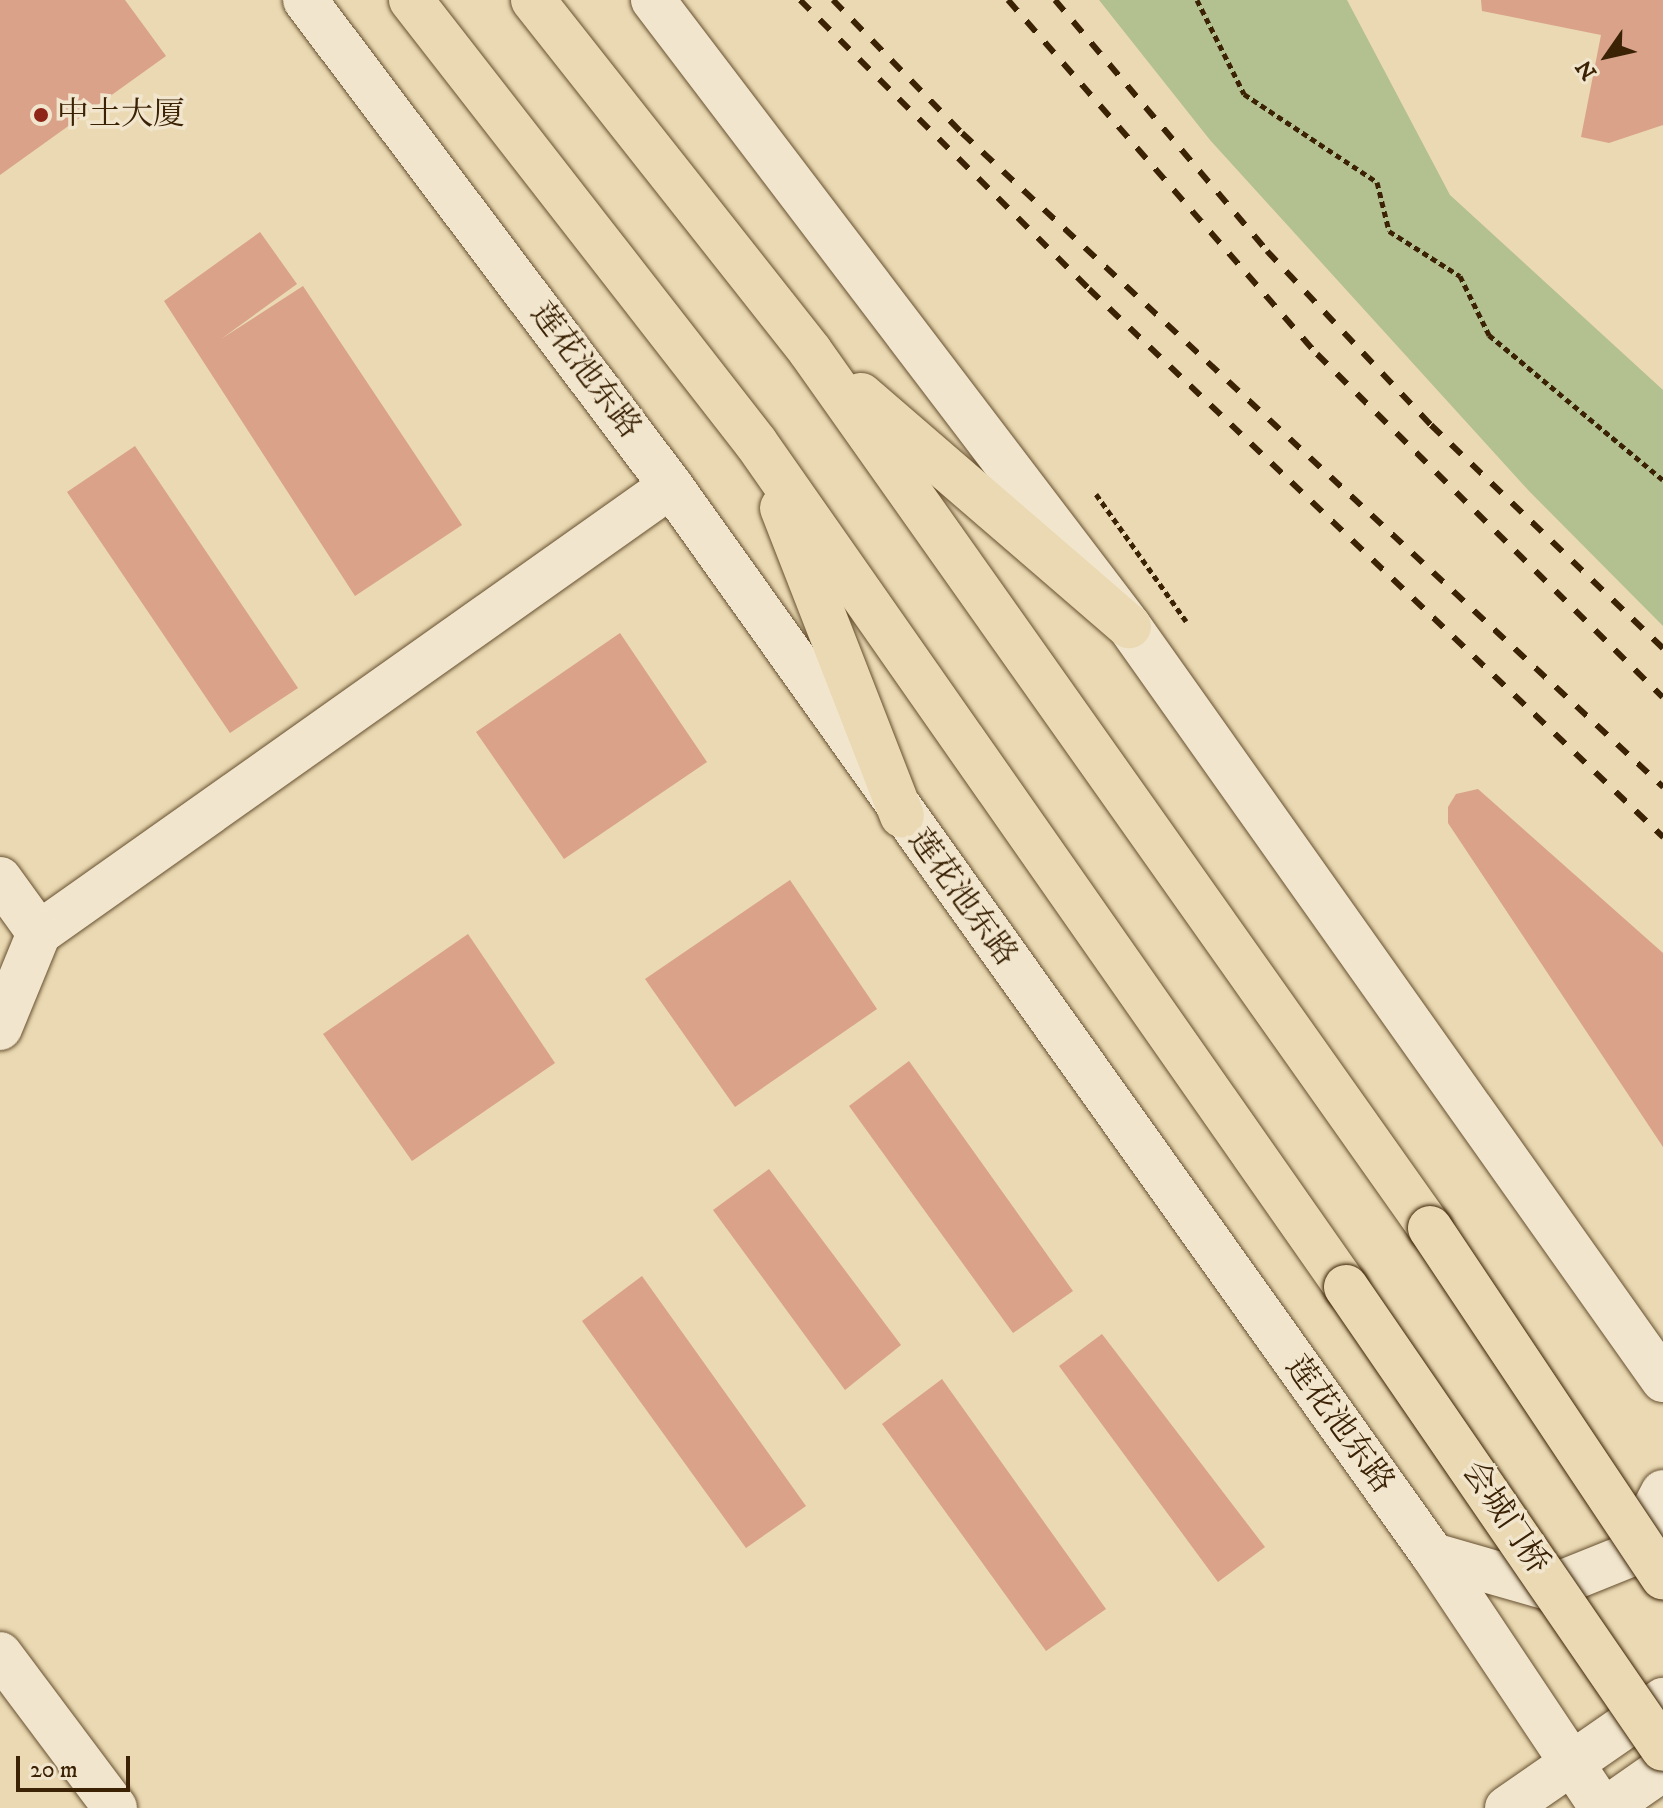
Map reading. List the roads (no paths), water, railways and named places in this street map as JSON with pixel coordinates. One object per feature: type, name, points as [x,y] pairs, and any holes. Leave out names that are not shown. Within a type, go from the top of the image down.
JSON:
[{"type":"highway","points":[[411,0],[756,443],[902,815]]},
{"type":"highway","points":[[533,0],[810,351],[1430,1228],[1663,1578]]},
{"type":"highway","points":[[810,351],[1129,626]]},
{"type":"highway","name":"会城门桥","points":[[756,443],[1346,1287],[1663,1749]]},
{"type":"street","name":"莲花池东路","points":[[305,0],[671,486],[902,815],[1433,1555],[1604,1808]]},
{"type":"street","points":[[653,0],[1129,626],[1662,1387]]},
{"type":"street","points":[[0,1028],[39,933],[671,486]]},
{"type":"street","points":[[0,879],[39,933]]},
{"type":"street","points":[[1433,1555],[1548,1588],[1630,1555],[1663,1492]]},
{"type":"street","points":[[0,1654],[115,1808]]},
{"type":"street","points":[[1507,1808],[1663,1700]]},
{"type":"street","points":[[1604,1808],[1663,1769]]},
{"type":"railway","points":[[800,0],[1089,289],[1663,837]]},
{"type":"railway","points":[[833,0],[962,133],[1663,787]]},
{"type":"railway","points":[[1008,0],[1317,354],[1663,697]]},
{"type":"railway","points":[[1055,0],[1267,251],[1431,425],[1663,648]]},
{"type":"place","name":"中土大厦","points":[[41,115]]}]
